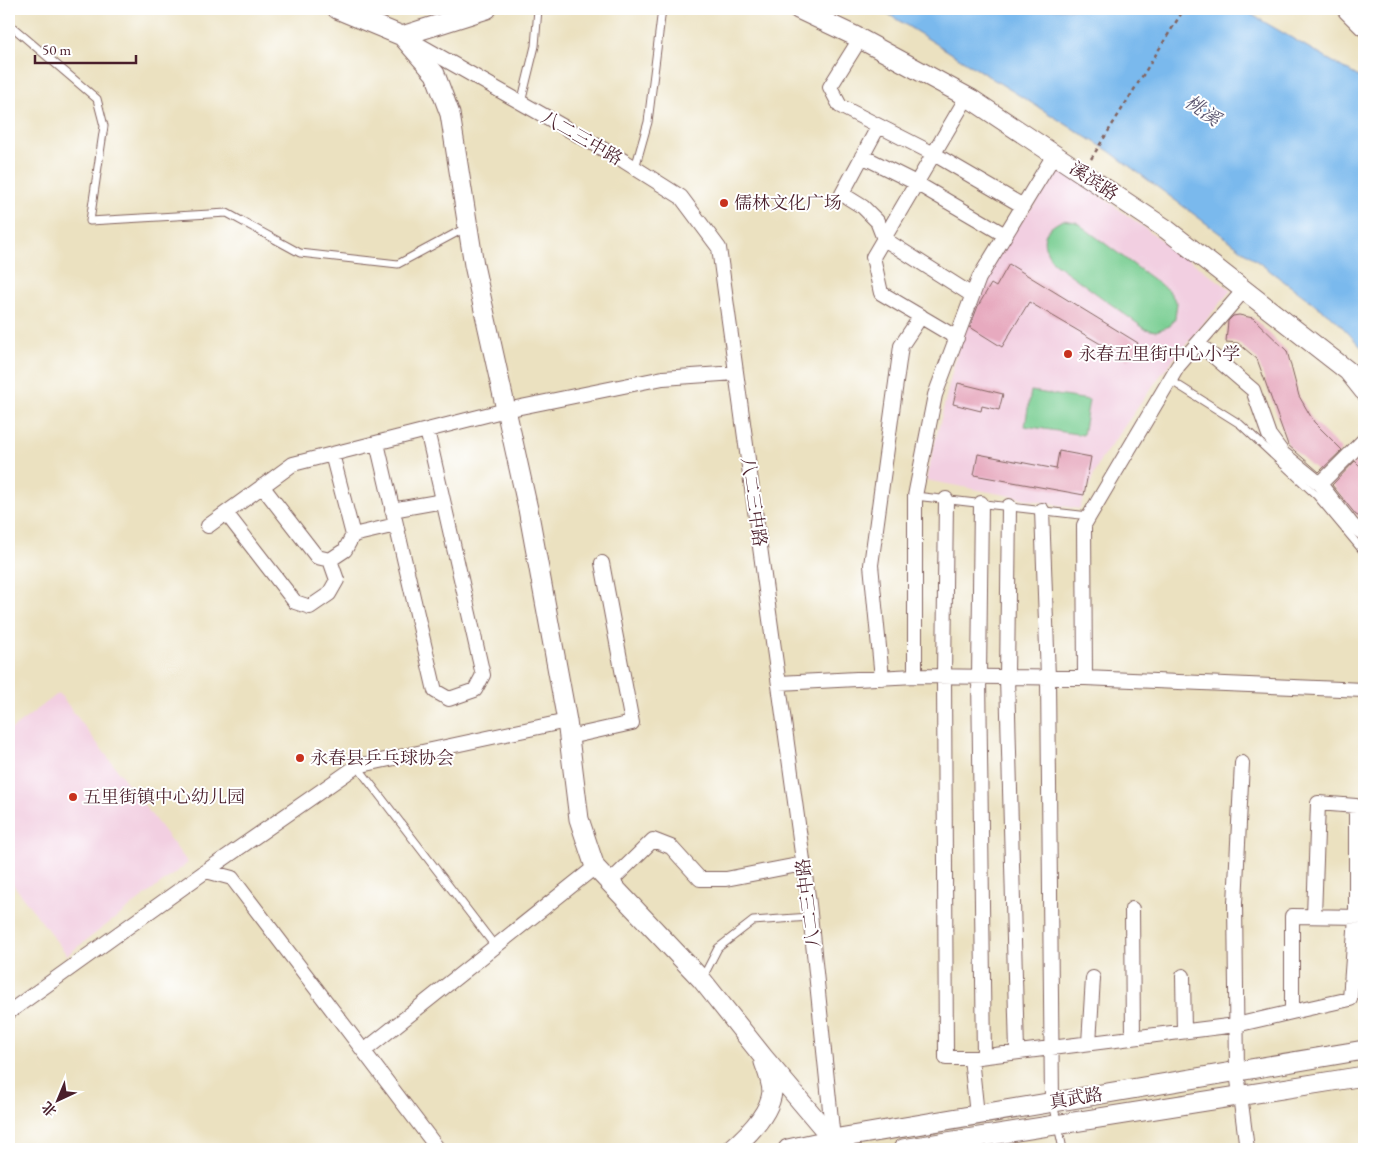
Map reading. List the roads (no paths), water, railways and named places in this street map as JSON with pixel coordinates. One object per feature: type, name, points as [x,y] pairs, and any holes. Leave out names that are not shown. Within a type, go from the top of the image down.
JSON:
[{"type":"main road","name":"八二三中路","points":[[337,9],[402,36],[435,74],[450,114],[474,264],[528,509],[568,729],[579,819],[595,867],[702,980],[764,1058],[837,1144]]},
{"type":"main road","points":[[402,36],[487,9]]},
{"type":"main road","name":"溪滨路","points":[[798,9],[860,38],[967,97],[1166,229],[1348,371],[1364,391]]},
{"type":"main road","points":[[1348,9],[1364,25]]},
{"type":"main road","name":"真武路","points":[[788,1149],[837,1144],[977,1115],[1364,1050]]},
{"type":"main road","points":[[732,1149],[748,1135],[765,1111],[772,1092],[764,1058]]},
{"type":"main road","name":"真武路","points":[[903,1149],[1364,1076]]},
{"type":"street","name":"八二三中路","points":[[402,36],[635,168],[681,197],[719,248],[804,864],[837,1144]]},
{"type":"street","points":[[860,38],[830,87],[840,106],[934,154],[1023,206]]},
{"type":"street","points":[[957,338],[881,293],[873,257],[967,97]]},
{"type":"street","points":[[878,127],[842,194],[878,221],[884,239],[972,295]]},
{"type":"street","points":[[915,676],[915,496],[936,396],[979,278],[1054,154]]},
{"type":"street","points":[[862,156],[916,183],[1005,235]]},
{"type":"street","points":[[1085,678],[1084,525],[1178,366],[1244,290]]},
{"type":"street","points":[[882,678],[871,565],[901,346],[921,316]]},
{"type":"street","points":[[1198,343],[1254,390],[1269,435],[1283,454],[1320,484],[1352,525],[1364,534]]},
{"type":"street","points":[[208,526],[293,464],[506,410],[663,378],[736,373]]},
{"type":"street","points":[[377,443],[435,691],[449,699],[475,690],[483,675],[427,430]]},
{"type":"street","points":[[1320,484],[1364,440]]},
{"type":"street","points":[[332,454],[354,536]]},
{"type":"street","points":[[262,486],[317,557],[330,560],[345,550],[354,536],[396,525]]},
{"type":"street","points":[[946,499],[944,677],[946,1058],[977,1057],[1236,1025],[1350,999],[1360,917],[1356,806],[1318,803],[1314,916]]},
{"type":"street","points":[[392,510],[443,501]]},
{"type":"street","points":[[977,1115],[981,503]]},
{"type":"street","points":[[1009,506],[1007,677],[1017,1052]]},
{"type":"street","points":[[1042,510],[1048,678],[1052,1102]]},
{"type":"street","points":[[226,513],[295,602],[310,607],[329,594],[337,580],[330,560]]},
{"type":"street","points":[[9,1012],[357,766],[568,729],[632,723],[602,562]]},
{"type":"street","points":[[779,683],[915,676],[1007,677],[1085,678],[1364,690]]},
{"type":"street","points":[[1242,763],[1235,903],[1236,1025],[1237,1072],[1247,1149]]},
{"type":"street","points":[[609,883],[653,840],[671,847],[700,879],[726,879],[804,864]]},
{"type":"street","points":[[364,1052],[595,867]]},
{"type":"street","points":[[206,871],[232,878],[438,1149]]},
{"type":"street","points":[[1132,909],[1133,1037]]},
{"type":"street","points":[[1292,1012],[1292,916],[1360,917]]},
{"type":"street","points":[[1183,976],[1184,1031]]},
{"type":"street","points":[[1089,1043],[1093,978]]},
{"type":"lane","points":[[522,103],[536,46],[538,9]]},
{"type":"lane","points":[[635,168],[648,122],[662,9]]},
{"type":"lane","points":[[9,24],[97,99],[104,126],[90,221],[228,213],[300,253],[398,264],[468,226]]},
{"type":"lane","points":[[1170,380],[1240,424],[1317,496],[1364,552]]},
{"type":"lane","points":[[915,496],[1089,516]]},
{"type":"lane","points":[[357,766],[495,946]]},
{"type":"lane","points":[[702,980],[718,948],[753,921],[810,917]]},
{"type":"lane","points":[[1052,1102],[1063,1149]]},
{"type":"water","name":"桃溪","points":[[880,9],[1242,9],[1364,80],[1364,350],[1336,320],[1109,151]]},
{"type":"place","name":"儒林文化广场","points":[[724,203]]},
{"type":"place","name":"永春五里街中心小学","points":[[1068,354]]},
{"type":"place","name":"永春县乒乓球协会","points":[[300,758]]},
{"type":"place","name":"五里街镇中心幼儿园","points":[[73,797]]}]
